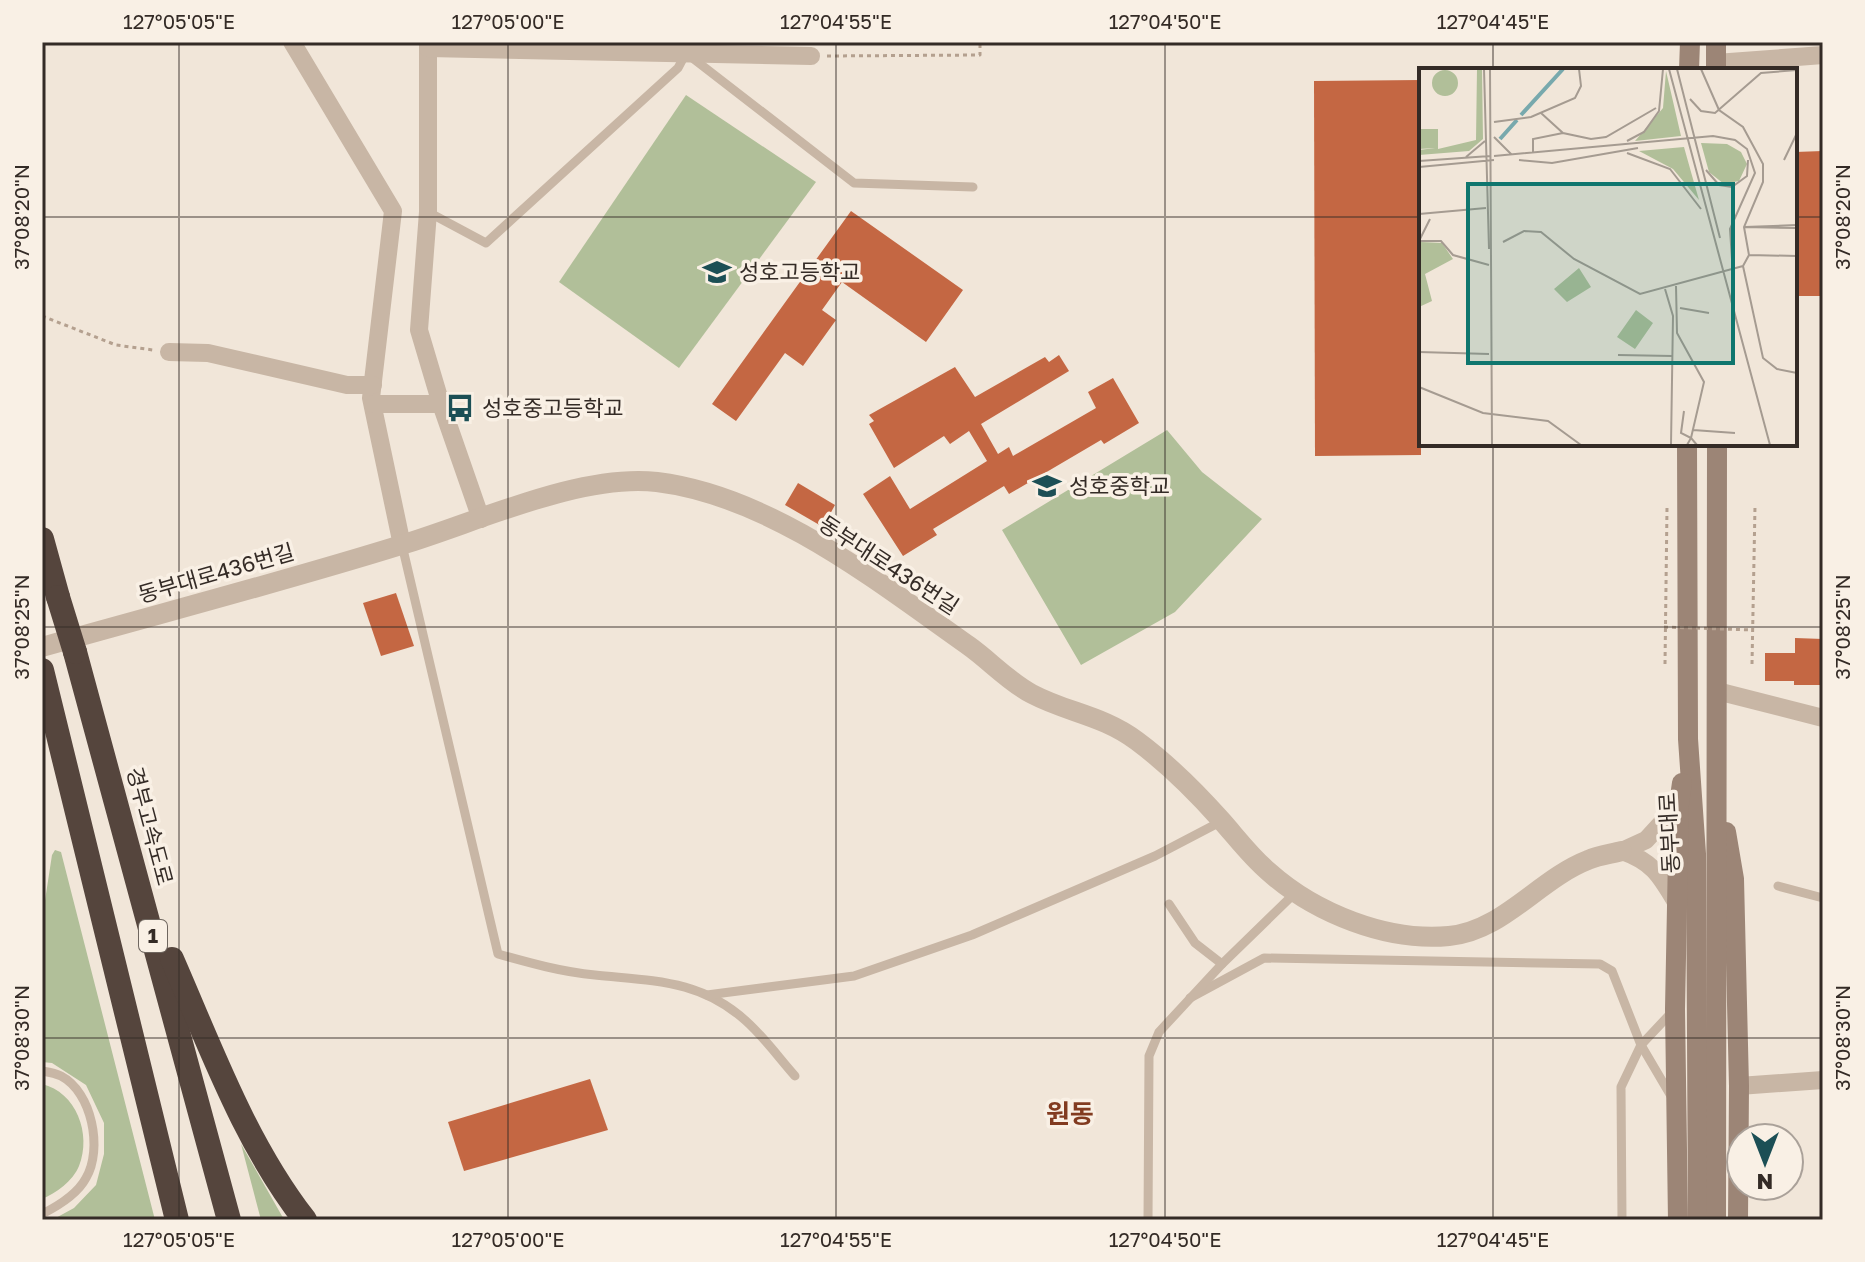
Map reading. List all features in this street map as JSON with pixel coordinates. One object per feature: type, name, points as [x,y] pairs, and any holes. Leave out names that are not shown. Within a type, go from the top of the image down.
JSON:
[{"type":"highway","name":"경부고속도로","points":[[42,539],[229,1220]]},
{"type":"highway","name":"1","points":[[42,670],[177,1220]]},
{"type":"highway","points":[[140,887],[241,1118],[281,1190],[305,1220]]},
{"type":"main road","points":[[1689,68],[1690,42]]},
{"type":"main road","name":"동부대로","points":[[1687,446],[1688,739],[1696,854],[1707,1131],[1716,1220]]},
{"type":"main road","name":"동부대로","points":[[1698,1220],[1707,1131],[1718,784],[1717,446]]},
{"type":"main road","name":"동부대로","points":[[1678,1220],[1676,902],[1679,804],[1688,739]]},
{"type":"main road","name":"동부대로","points":[[1718,784],[1734,879],[1739,1086],[1738,1220]]},
{"type":"street","points":[[292,42],[393,211],[373,394],[402,545]]},
{"type":"street","points":[[481,519],[419,330],[428,212],[428,45],[811,56]]},
{"type":"street","points":[[1716,58],[1823,55]]},
{"type":"street","points":[[393,211],[410,214],[428,212]]},
{"type":"street","points":[[169,352],[208,353],[347,385],[373,394],[441,404]]},
{"type":"street","name":"동부대로436번길","points":[[42,647],[402,545],[576,488],[630,481],[656,482],[686,487],[743,506],[830,552],[890,591],[1034,695],[1118,727],[1164,762],[1271,874],[1323,908],[1379,929],[1401,934],[1450,936],[1473,931],[1585,861],[1622,851],[1646,840],[1679,804]]},
{"type":"street","points":[[1717,691],[1823,718]]},
{"type":"street","points":[[1622,851],[1641,858],[1658,872],[1676,902]]},
{"type":"street","points":[[1739,1086],[1823,1080]]},
{"type":"lane","points":[[428,212],[486,243],[678,68],[686,53],[854,183],[973,187]]},
{"type":"lane","points":[[402,545],[498,954],[551,969],[678,984],[707,995],[744,1019],[795,1076]]},
{"type":"lane","points":[[707,995],[854,976],[972,935],[1155,856],[1222,821]]},
{"type":"lane","points":[[1778,886],[1823,898]]},
{"type":"lane","points":[[1148,1220],[1149,1056],[1159,1032],[1222,964],[1296,892]]},
{"type":"lane","points":[[1169,904],[1195,943],[1222,964]]},
{"type":"lane","points":[[1190,998],[1264,958],[1600,964],[1612,971],[1641,1045],[1676,1105]]},
{"type":"lane","points":[[1622,1220],[1621,1087],[1641,1045],[1675,1009]]},
{"type":"lane","points":[[42,1071],[62,1076],[85,1101],[93,1124],[93,1153],[87,1177],[72,1196],[42,1214]]},
{"type":"path","points":[[811,56],[980,55],[980,42]]},
{"type":"path","points":[[42,316],[116,345],[169,352]]},
{"type":"path","points":[[1665,664],[1667,503]]},
{"type":"path","points":[[1752,664],[1755,506]]},
{"type":"path","points":[[1664,627],[1752,630]]},
{"type":"green space","points":[[686,95],[816,182],[679,368],[559,282]]},
{"type":"green space","points":[[1167,430],[1202,472],[1262,519],[1175,612],[1081,665],[1002,530]]},
{"type":"green space","points":[[55,850],[61,852],[155,1220],[52,1220],[74,1208],[96,1185],[104,1154],[104,1123],[86,1085],[52,1063],[42,1062],[42,920]]},
{"type":"green space","points":[[42,1084],[64,1096],[72,1105],[82,1128],[83,1154],[73,1177],[42,1199]]},
{"type":"green space","points":[[241,1144],[282,1216],[285,1220],[261,1220]]},
{"type":"building","points":[[1419,80],[1421,455],[1315,456],[1314,81]]},
{"type":"building","points":[[1823,151],[1823,296],[1798,296],[1797,152]]},
{"type":"building","points":[[851,211],[963,290],[926,342],[842,282],[822,310],[836,320],[803,366],[785,353],[736,421],[712,404]]},
{"type":"building","points":[[1059,355],[1069,371],[981,424],[998,454],[1009,447],[1013,456],[1096,408],[1088,392],[1113,378],[1139,423],[1104,444],[1101,440],[1009,494],[1004,486],[933,529],[937,535],[903,556],[863,494],[890,476],[910,509],[987,461],[969,431],[950,444],[944,436],[894,468],[869,424],[874,421],[869,415],[955,367],[975,397],[1045,357],[1049,362]]},
{"type":"building","points":[[798,483],[835,505],[823,527],[785,505]]},
{"type":"building","points":[[396,593],[414,646],[381,656],[363,603]]},
{"type":"building","points":[[1795,638],[1823,639],[1823,685],[1765,681],[1765,653],[1795,653]]},
{"type":"building","points":[[590,1079],[608,1130],[464,1171],[448,1122]]},
{"type":"place","name":"성호고등학교","points":[[717,272]]},
{"type":"place","name":"성호중고등학교","points":[[460,408]]},
{"type":"place","name":"성호중학교","points":[[1047,486]]},
{"type":"district","name":"원동","points":[[1070,1114]]}]
